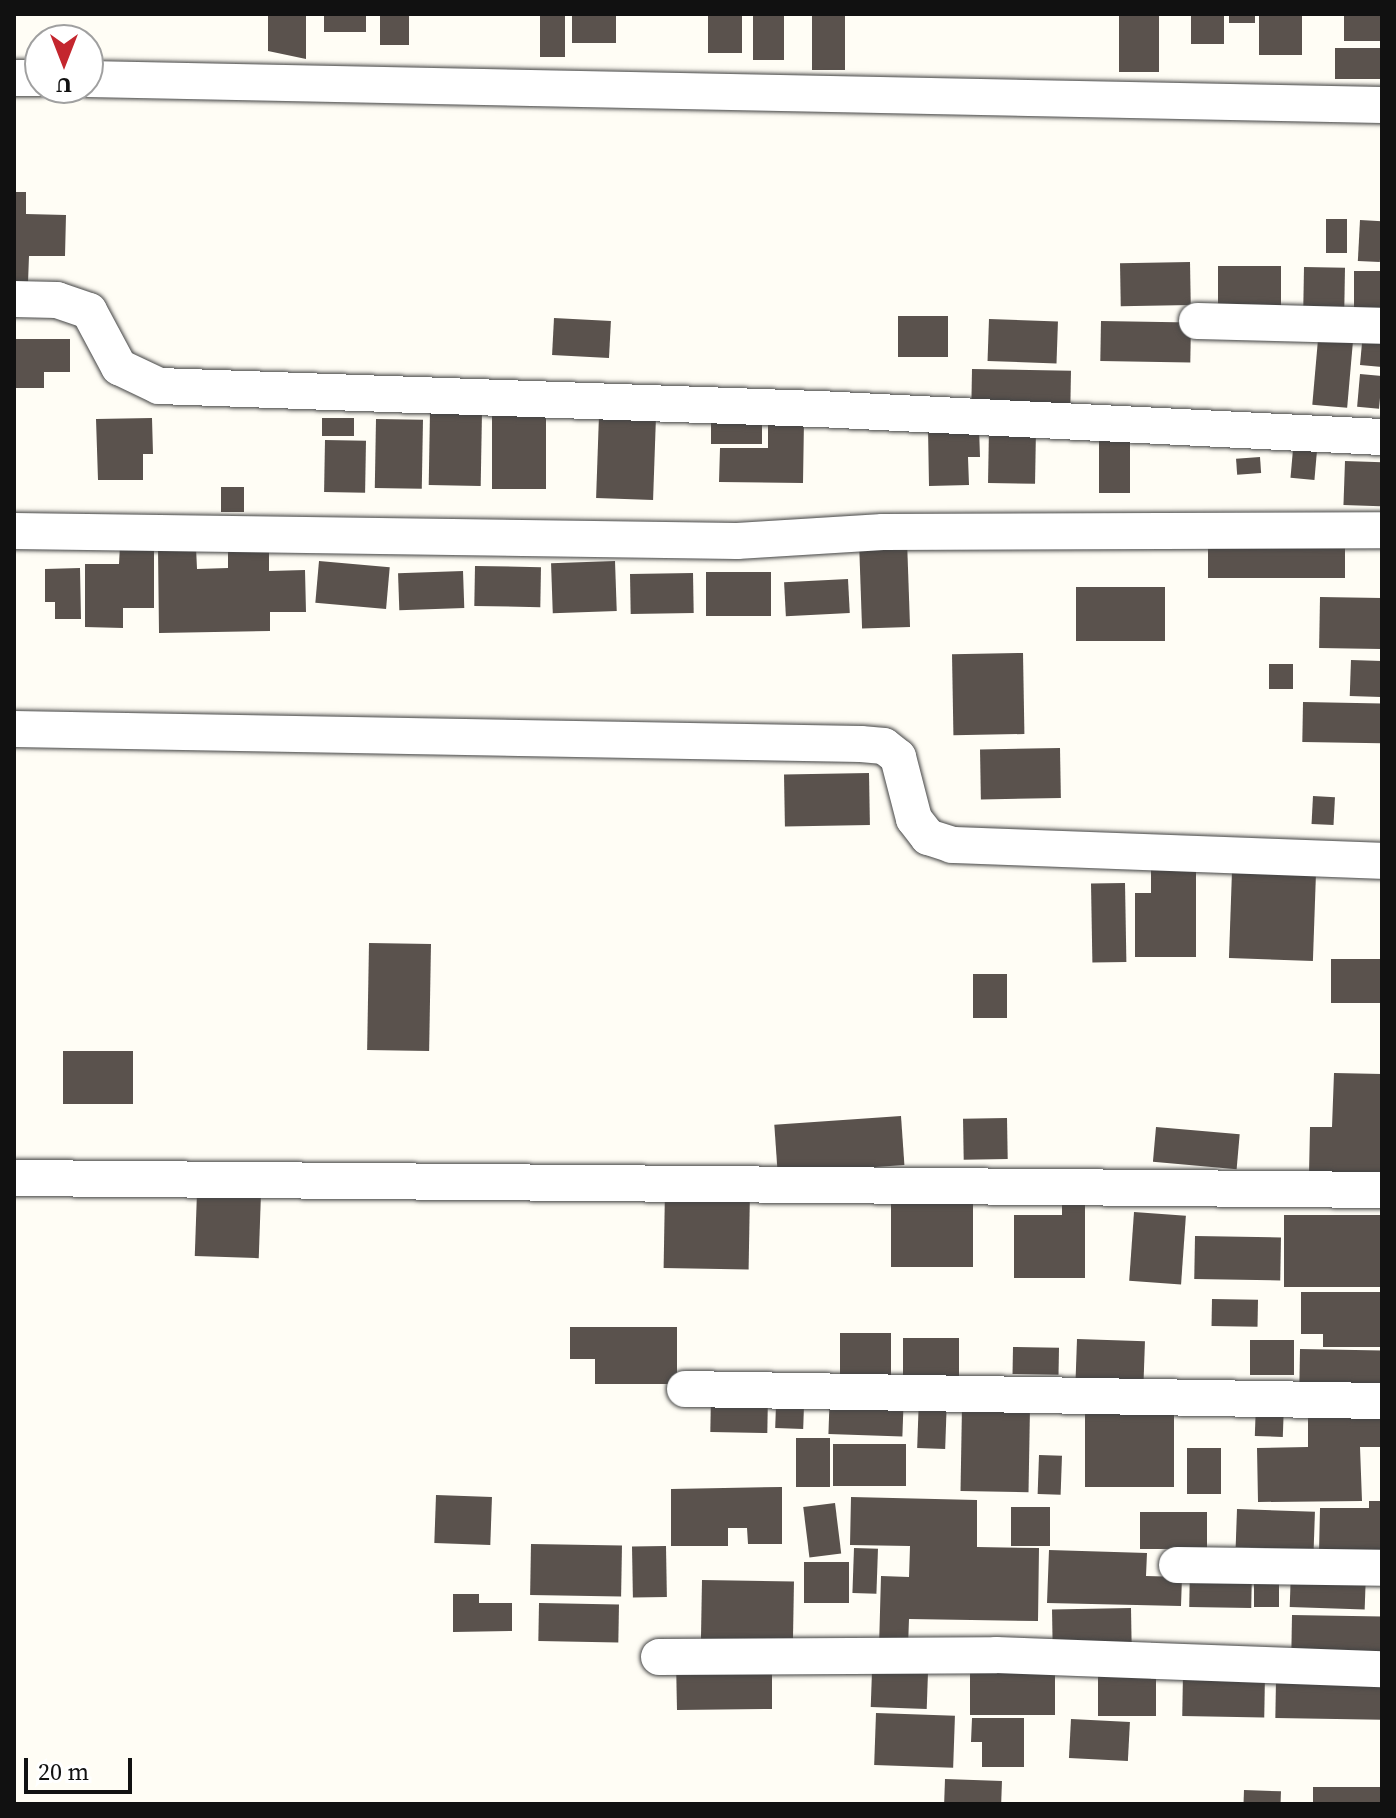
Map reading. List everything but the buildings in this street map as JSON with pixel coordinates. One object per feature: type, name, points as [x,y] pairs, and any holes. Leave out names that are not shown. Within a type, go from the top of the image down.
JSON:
[{"type":"street","points":[[104,79],[1382,105]]},
{"type":"street","points":[[14,299],[57,300],[89,311],[119,367],[159,386],[819,409],[1382,437]]},
{"type":"street","points":[[1197,321],[1382,326]]},
{"type":"street","points":[[14,531],[737,541],[883,532],[1382,530]]},
{"type":"street","points":[[14,729],[884,746],[898,757],[914,819],[928,837],[952,845],[1382,861]]},
{"type":"street","points":[[14,1178],[1382,1190]]},
{"type":"street","points":[[685,1389],[1382,1401]]},
{"type":"street","points":[[1177,1565],[1382,1568]]},
{"type":"street","points":[[659,1657],[996,1655],[1382,1669]]}]
